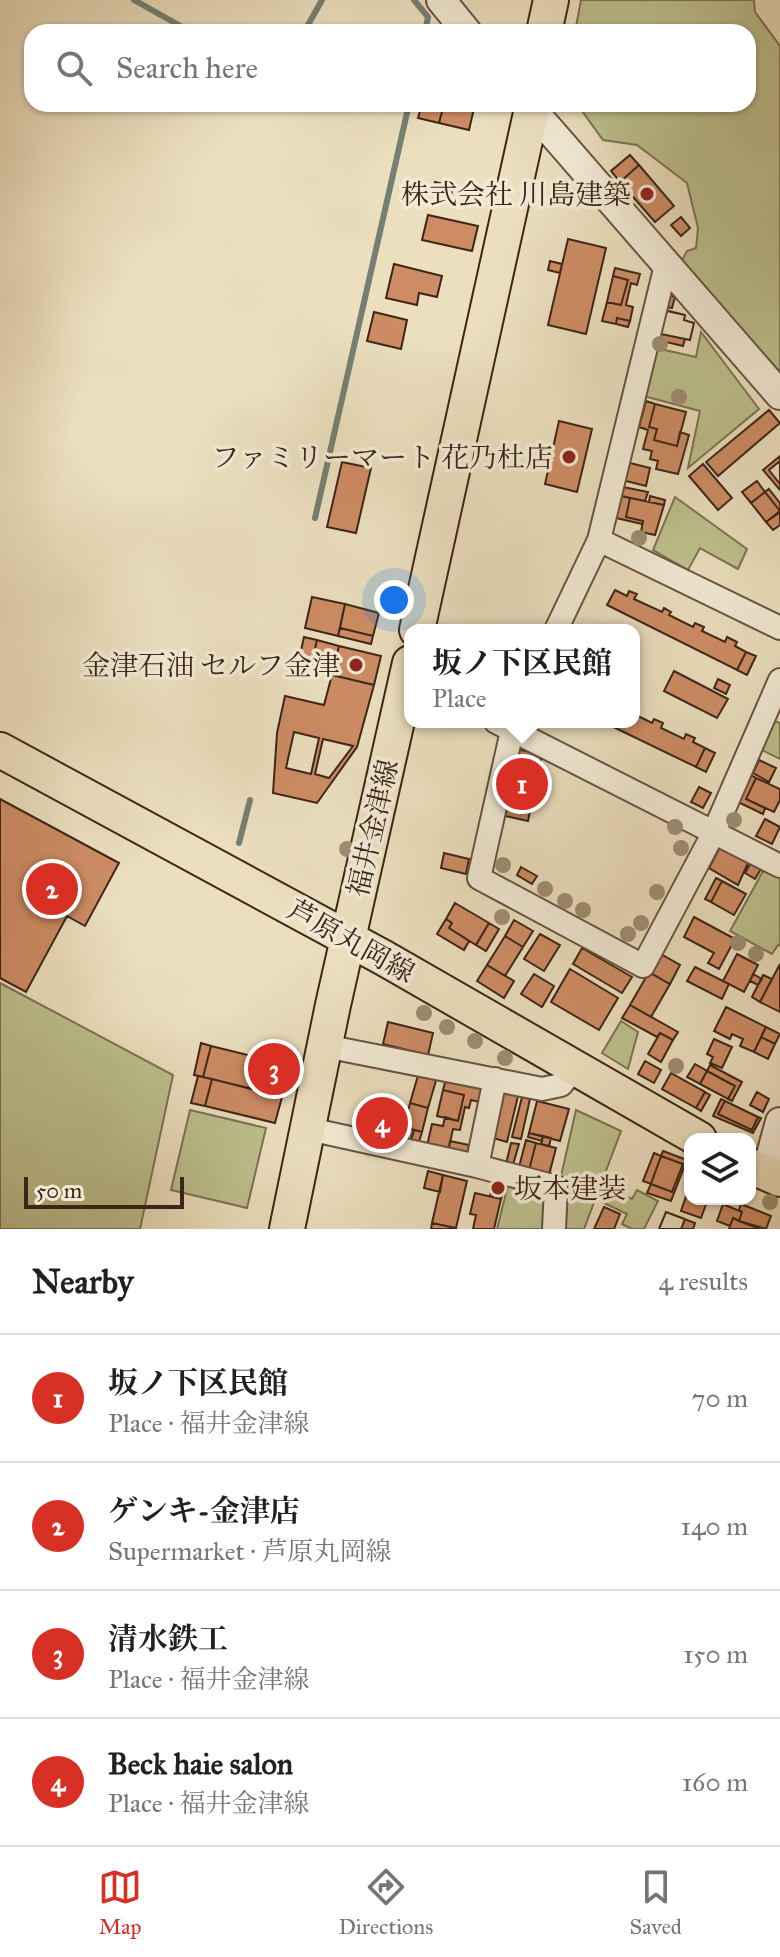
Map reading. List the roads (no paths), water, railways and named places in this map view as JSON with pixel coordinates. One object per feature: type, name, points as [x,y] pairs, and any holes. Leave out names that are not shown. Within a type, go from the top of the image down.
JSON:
[{"type":"main road","points":[[546,24],[551,0]]},
{"type":"main road","points":[[418,624],[530,112]]},
{"type":"main road","name":"福井金津線","points":[[287,1229],[404,693]]},
{"type":"main road","name":"芦原丸岡線","points":[[0,750],[384,958],[688,1133]]},
{"type":"street","points":[[441,0],[460,24]]},
{"type":"street","points":[[536,112],[780,395]]},
{"type":"street","points":[[559,624],[599,540],[666,265]]},
{"type":"street","points":[[599,540],[780,628]]},
{"type":"street","points":[[506,728],[479,878],[643,966],[713,834],[780,680]]},
{"type":"street","points":[[513,728],[780,866]]},
{"type":"street","points":[[325,1046],[542,1089],[561,1085],[574,1069]]},
{"type":"street","points":[[477,1166],[495,1079]]},
{"type":"street","points":[[765,1173],[780,1122]]},
{"type":"street","points":[[309,1129],[556,1187],[554,1229]]},
{"type":"waterway","points":[[134,0],[177,24]]},
{"type":"waterway","points":[[308,24],[322,0]]},
{"type":"waterway","points":[[414,0],[428,17],[427,24]]},
{"type":"waterway","points":[[315,518],[407,112]]},
{"type":"waterway","points":[[239,843],[250,800]]},
{"type":"place","name":"株式会社 川島建築","points":[[647,194]]},
{"type":"place","name":"ファミリーマート 花乃杜店","points":[[569,457]]},
{"type":"place","name":"金津石油 セルフ金津","points":[[356,665]]},
{"type":"place","name":"坂ノ下区民館","points":[[522,784]]},
{"type":"place","name":"ゲンキ-金津店","points":[[52,889]]},
{"type":"place","name":"清水鉄工","points":[[274,1069]]},
{"type":"place","name":"Beck haie salon","points":[[382,1123]]},
{"type":"place","name":"坂本建装","points":[[498,1188]]}]
